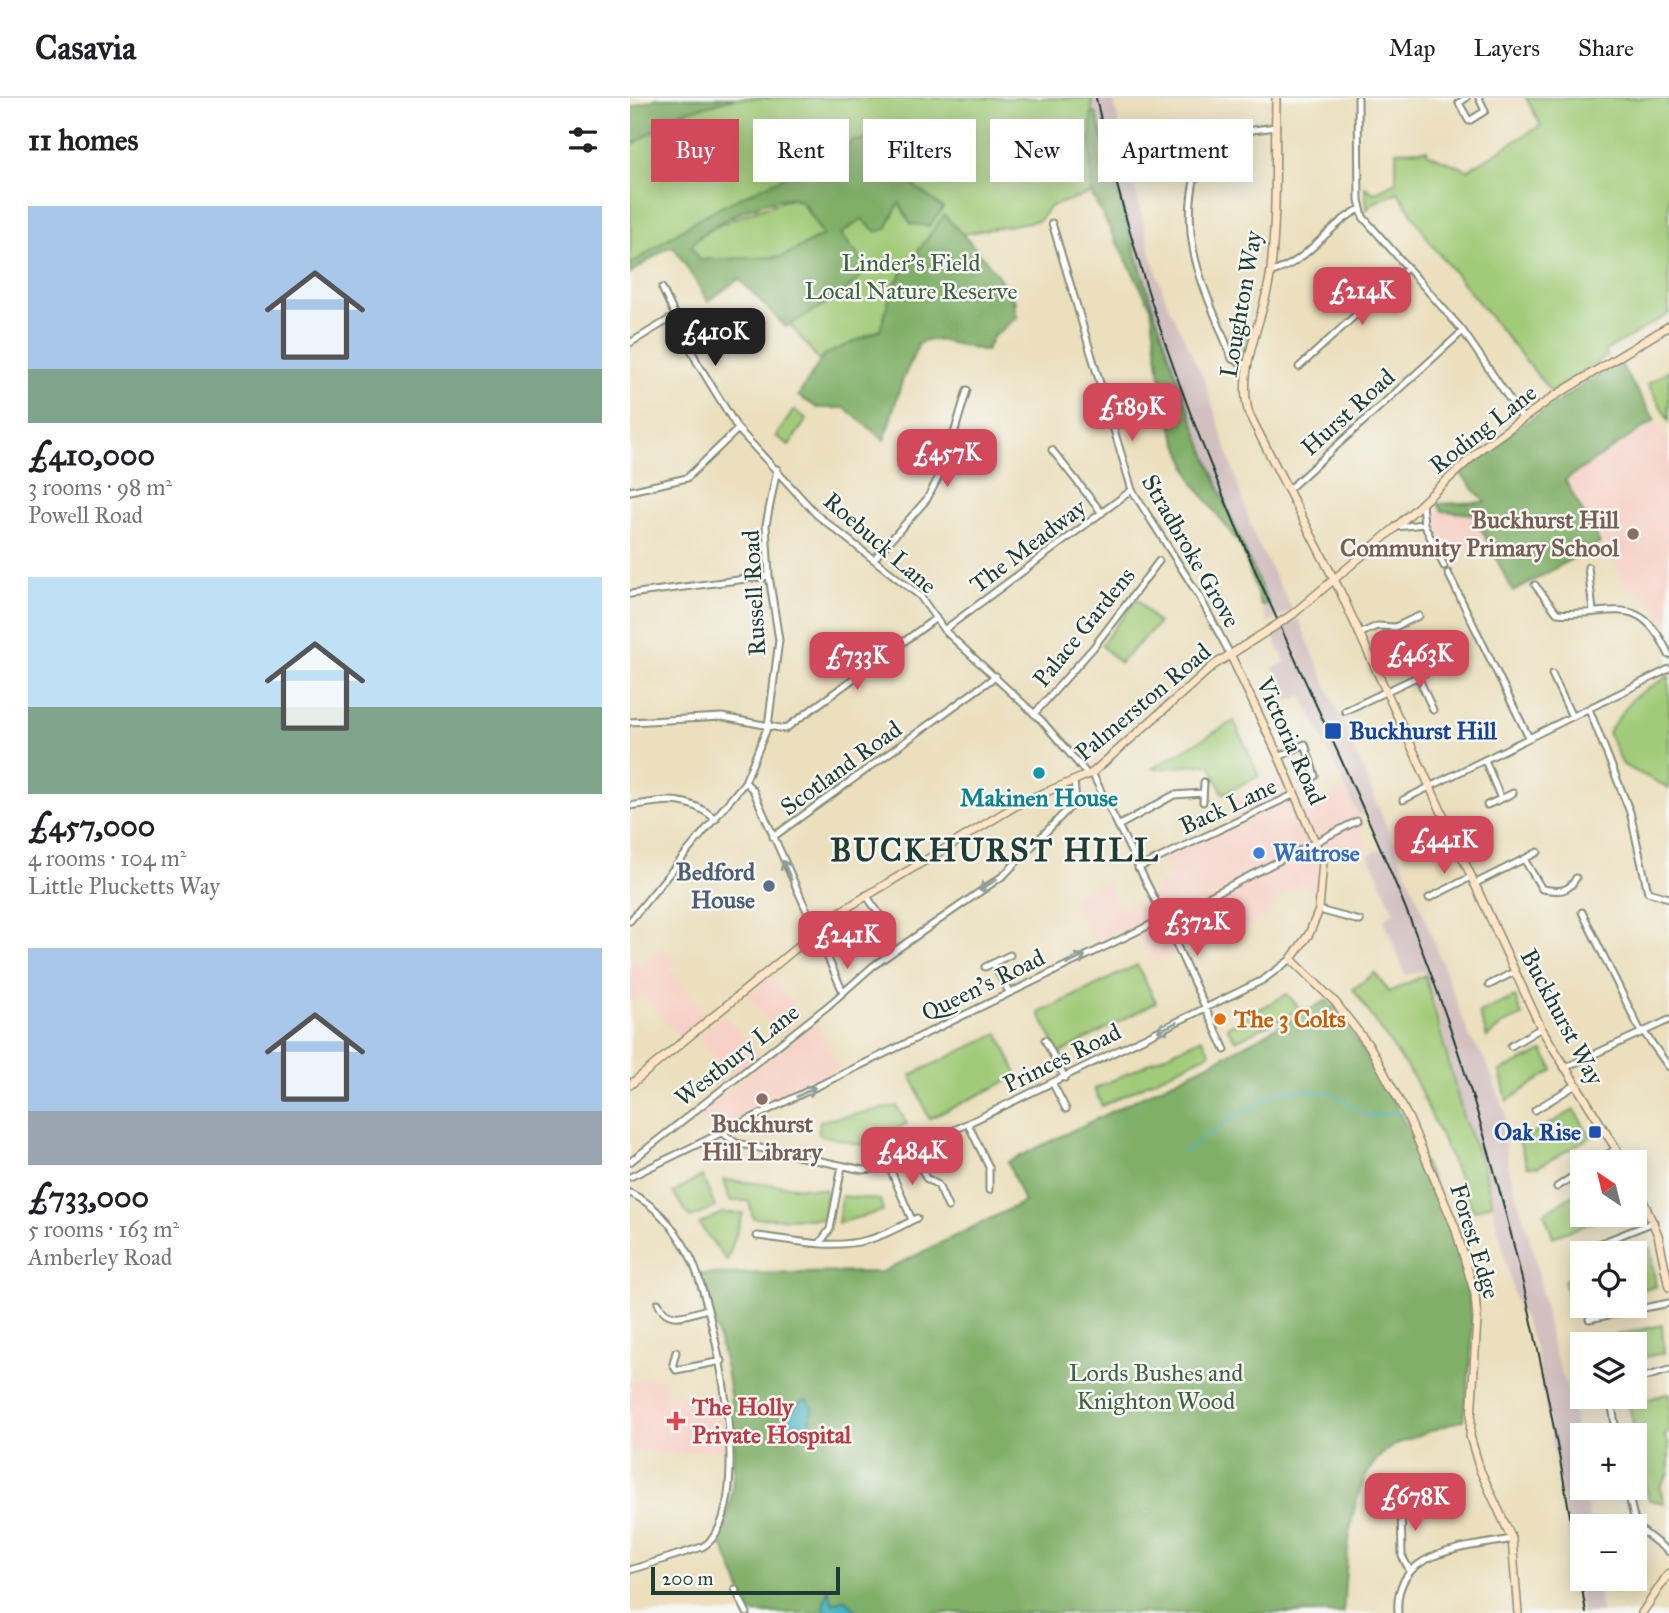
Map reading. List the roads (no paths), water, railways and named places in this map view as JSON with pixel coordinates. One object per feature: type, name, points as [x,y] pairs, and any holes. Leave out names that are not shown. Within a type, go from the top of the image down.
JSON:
[{"type":"street","name":"Loughton Way","points":[[1276,98],[1277,208],[1271,272],[1261,320],[1247,365],[1244,399],[1249,414],[1334,579],[1386,692]]},
{"type":"street","points":[[1358,98],[1360,209],[1368,224],[1463,331],[1523,419]]},
{"type":"street","points":[[1466,98],[1459,107],[1469,121],[1485,111],[1479,98]]},
{"type":"street","points":[[1253,130],[1276,127]]},
{"type":"street","points":[[1194,182],[1189,215],[1194,261],[1207,301],[1232,359],[1247,365]]},
{"type":"street","points":[[1271,272],[1292,265],[1340,220],[1360,209]]},
{"type":"street","name":"Stradbroke Grove","points":[[1052,223],[1132,490],[1199,596],[1230,654]]},
{"type":"street","points":[[1299,367],[1407,268]]},
{"type":"street","name":"Roebuck Lane","points":[[662,288],[709,383],[738,429],[817,515],[920,596],[944,630],[996,676],[1090,774],[1164,918],[1225,1050]]},
{"type":"street","points":[[630,343],[675,316]]},
{"type":"street","name":"Roding Lane","points":[[1334,579],[1422,504],[1482,448],[1669,326]]},
{"type":"street","name":"Hurst Road","points":[[1288,490],[1463,331]]},
{"type":"street","points":[[874,559],[927,499],[944,467],[967,390]]},
{"type":"street","points":[[630,491],[687,478],[738,429]]},
{"type":"street","points":[[1052,450],[1102,513]]},
{"type":"street","name":"Russell Road","points":[[630,921],[745,782],[768,726],[779,640],[769,576],[766,525],[777,469]]},
{"type":"street","name":"The Meadway","points":[[944,630],[1132,490]]},
{"type":"street","points":[[1422,504],[1424,524],[1444,566]]},
{"type":"street","points":[[1396,527],[1424,524]]},
{"type":"street","name":"Palace Gardens","points":[[1034,714],[1093,648],[1159,561]]},
{"type":"street","points":[[1588,567],[1593,611]]},
{"type":"street","points":[[1448,573],[1529,738]]},
{"type":"street","points":[[630,594],[769,576]]},
{"type":"street","name":"Palmerston Road","points":[[630,1085],[815,932],[866,895],[1022,802],[1090,774],[1230,654],[1293,614],[1334,579]]},
{"type":"street","points":[[1535,585],[1557,613],[1611,608],[1633,613],[1650,623],[1669,655]]},
{"type":"street","points":[[1544,599],[1551,595]]},
{"type":"street","points":[[1359,634],[1377,626],[1395,627],[1419,616]]},
{"type":"street","points":[[630,722],[722,717],[785,729],[936,618]]},
{"type":"street","points":[[1395,627],[1397,636]]},
{"type":"street","name":"Victoria Road","points":[[1230,654],[1279,757],[1315,844]]},
{"type":"street","points":[[1411,661],[1433,710]]},
{"type":"street","points":[[1354,718],[1348,710],[1442,664]]},
{"type":"street","points":[[1403,800],[1669,669]]},
{"type":"street","points":[[1552,674],[1572,717]]},
{"type":"street","name":"Scotland Road","points":[[772,837],[996,676]]},
{"type":"street","name":"Buckhurst Way","points":[[1386,692],[1541,1028],[1574,1086],[1615,1149]]},
{"type":"street","points":[[1589,709],[1630,812],[1648,892],[1669,898]]},
{"type":"street","points":[[1279,757],[1305,744],[1315,776]]},
{"type":"street","points":[[1485,760],[1501,799]]},
{"type":"street","name":"Westbury Lane","points":[[630,1162],[939,917],[1003,875],[1076,801],[1074,781]]},
{"type":"street","points":[[745,782],[753,790],[843,992]]},
{"type":"street","points":[[1203,802],[1204,782]]},
{"type":"street","points":[[1118,825],[1174,794],[1203,793]]},
{"type":"street","points":[[1488,805],[1513,793]]},
{"type":"street","name":"Back Lane","points":[[1138,868],[1295,794]]},
{"type":"street","points":[[630,806],[681,800],[699,806],[716,819]]},
{"type":"street","name":"Queen's Road","points":[[630,1177],[1164,918],[1355,822]]},
{"type":"street","name":"Princes Road","points":[[723,1133],[736,1143],[863,1170],[888,1164],[1053,1084],[1264,980],[1291,959],[1309,934],[1319,910],[1323,861],[1315,844]]},
{"type":"street","points":[[1429,898],[1538,852]]},
{"type":"street","points":[[1524,859],[1542,889],[1562,892],[1572,887],[1576,878]]},
{"type":"street","points":[[866,895],[882,918]]},
{"type":"street","points":[[1319,910],[1360,921]]},
{"type":"street","points":[[1581,912],[1642,1031],[1669,1067]]},
{"type":"street","points":[[985,967],[1010,955]]},
{"type":"street","name":"Forest Edge","points":[[1291,959],[1335,1002],[1370,1046],[1440,1186],[1475,1294],[1477,1319],[1470,1436],[1480,1470],[1513,1539],[1518,1613]]},
{"type":"street","points":[[993,964],[1009,992]]},
{"type":"street","points":[[1489,985],[1514,972]]},
{"type":"street","points":[[1564,1068],[1669,1020]]},
{"type":"street","points":[[1511,1046],[1541,1028]]},
{"type":"street","points":[[1045,1040],[1065,1078]]},
{"type":"street","points":[[1053,1084],[1066,1109]]},
{"type":"street","points":[[1535,1110],[1574,1086]]},
{"type":"street","points":[[968,1124],[989,1167],[989,1190]]},
{"type":"street","points":[[913,1151],[926,1178],[938,1185],[948,1207]]},
{"type":"street","points":[[757,1236],[834,1245],[869,1240],[914,1219],[888,1164]]},
{"type":"street","points":[[820,1243],[830,1229],[842,1166]]},
{"type":"street","points":[[1557,1187],[1570,1178]]},
{"type":"street","points":[[630,1193],[653,1206],[681,1241],[696,1273],[722,1361],[729,1462],[722,1524],[712,1540],[702,1546],[630,1570]]},
{"type":"street","points":[[1647,1207],[1654,1222],[1669,1287]]},
{"type":"street","points":[[1606,1241],[1654,1222]]},
{"type":"street","points":[[658,1303],[666,1315],[674,1317],[707,1309]]},
{"type":"street","points":[[1589,1319],[1669,1303]]},
{"type":"street","points":[[676,1352],[673,1364],[676,1370],[722,1361]]},
{"type":"street","points":[[1647,1376],[1669,1370]]},
{"type":"street","points":[[1630,1500],[1636,1526],[1669,1552]]},
{"type":"street","points":[[1401,1503],[1402,1556],[1409,1569]]},
{"type":"street","points":[[1398,1613],[1402,1581],[1409,1569],[1429,1557],[1513,1539]]},
{"type":"street","points":[[1642,1613],[1669,1573]]},
{"type":"street","points":[[735,1590],[747,1613]]},
{"type":"water","points":[[803,1400],[808,1401],[812,1407],[810,1429],[787,1429],[788,1415]]},
{"type":"water","points":[[828,1589],[833,1604],[844,1599],[860,1613],[828,1613],[823,1607]]},
{"type":"waterway","points":[[1183,1153],[1225,1123],[1282,1090],[1329,1092],[1369,1116],[1401,1112]]},
{"type":"railway","points":[[1096,98],[1140,267],[1177,378],[1219,486],[1264,590],[1397,886],[1447,1019],[1474,1102],[1520,1270],[1539,1355],[1586,1613]]},
{"type":"place","name":"Buckhurst Hill Community Primary School","points":[[1633,534]]},
{"type":"place","name":"Buckhurst Hill","points":[[1333,731]]},
{"type":"place","name":"Makinen House","points":[[1039,773]]},
{"type":"place","name":"Waitrose","points":[[1259,853]]},
{"type":"place","name":"Bedford House","points":[[769,886]]},
{"type":"place","name":"The 3 Colts","points":[[1220,1019]]},
{"type":"place","name":"Buckhurst Hill Library","points":[[762,1099]]},
{"type":"place","name":"Oak Rise","points":[[1595,1132]]},
{"type":"place","name":"The Holly Private Hospital","points":[[676,1421]]},
{"type":"district","name":"BUCKHURST HILL","points":[[995,850]]},
{"type":"park label","name":"Linder's Field Local Nature Reserve","points":[[911,277]]},
{"type":"park label","name":"Lords Bushes and Knighton Wood","points":[[1156,1387]]}]
